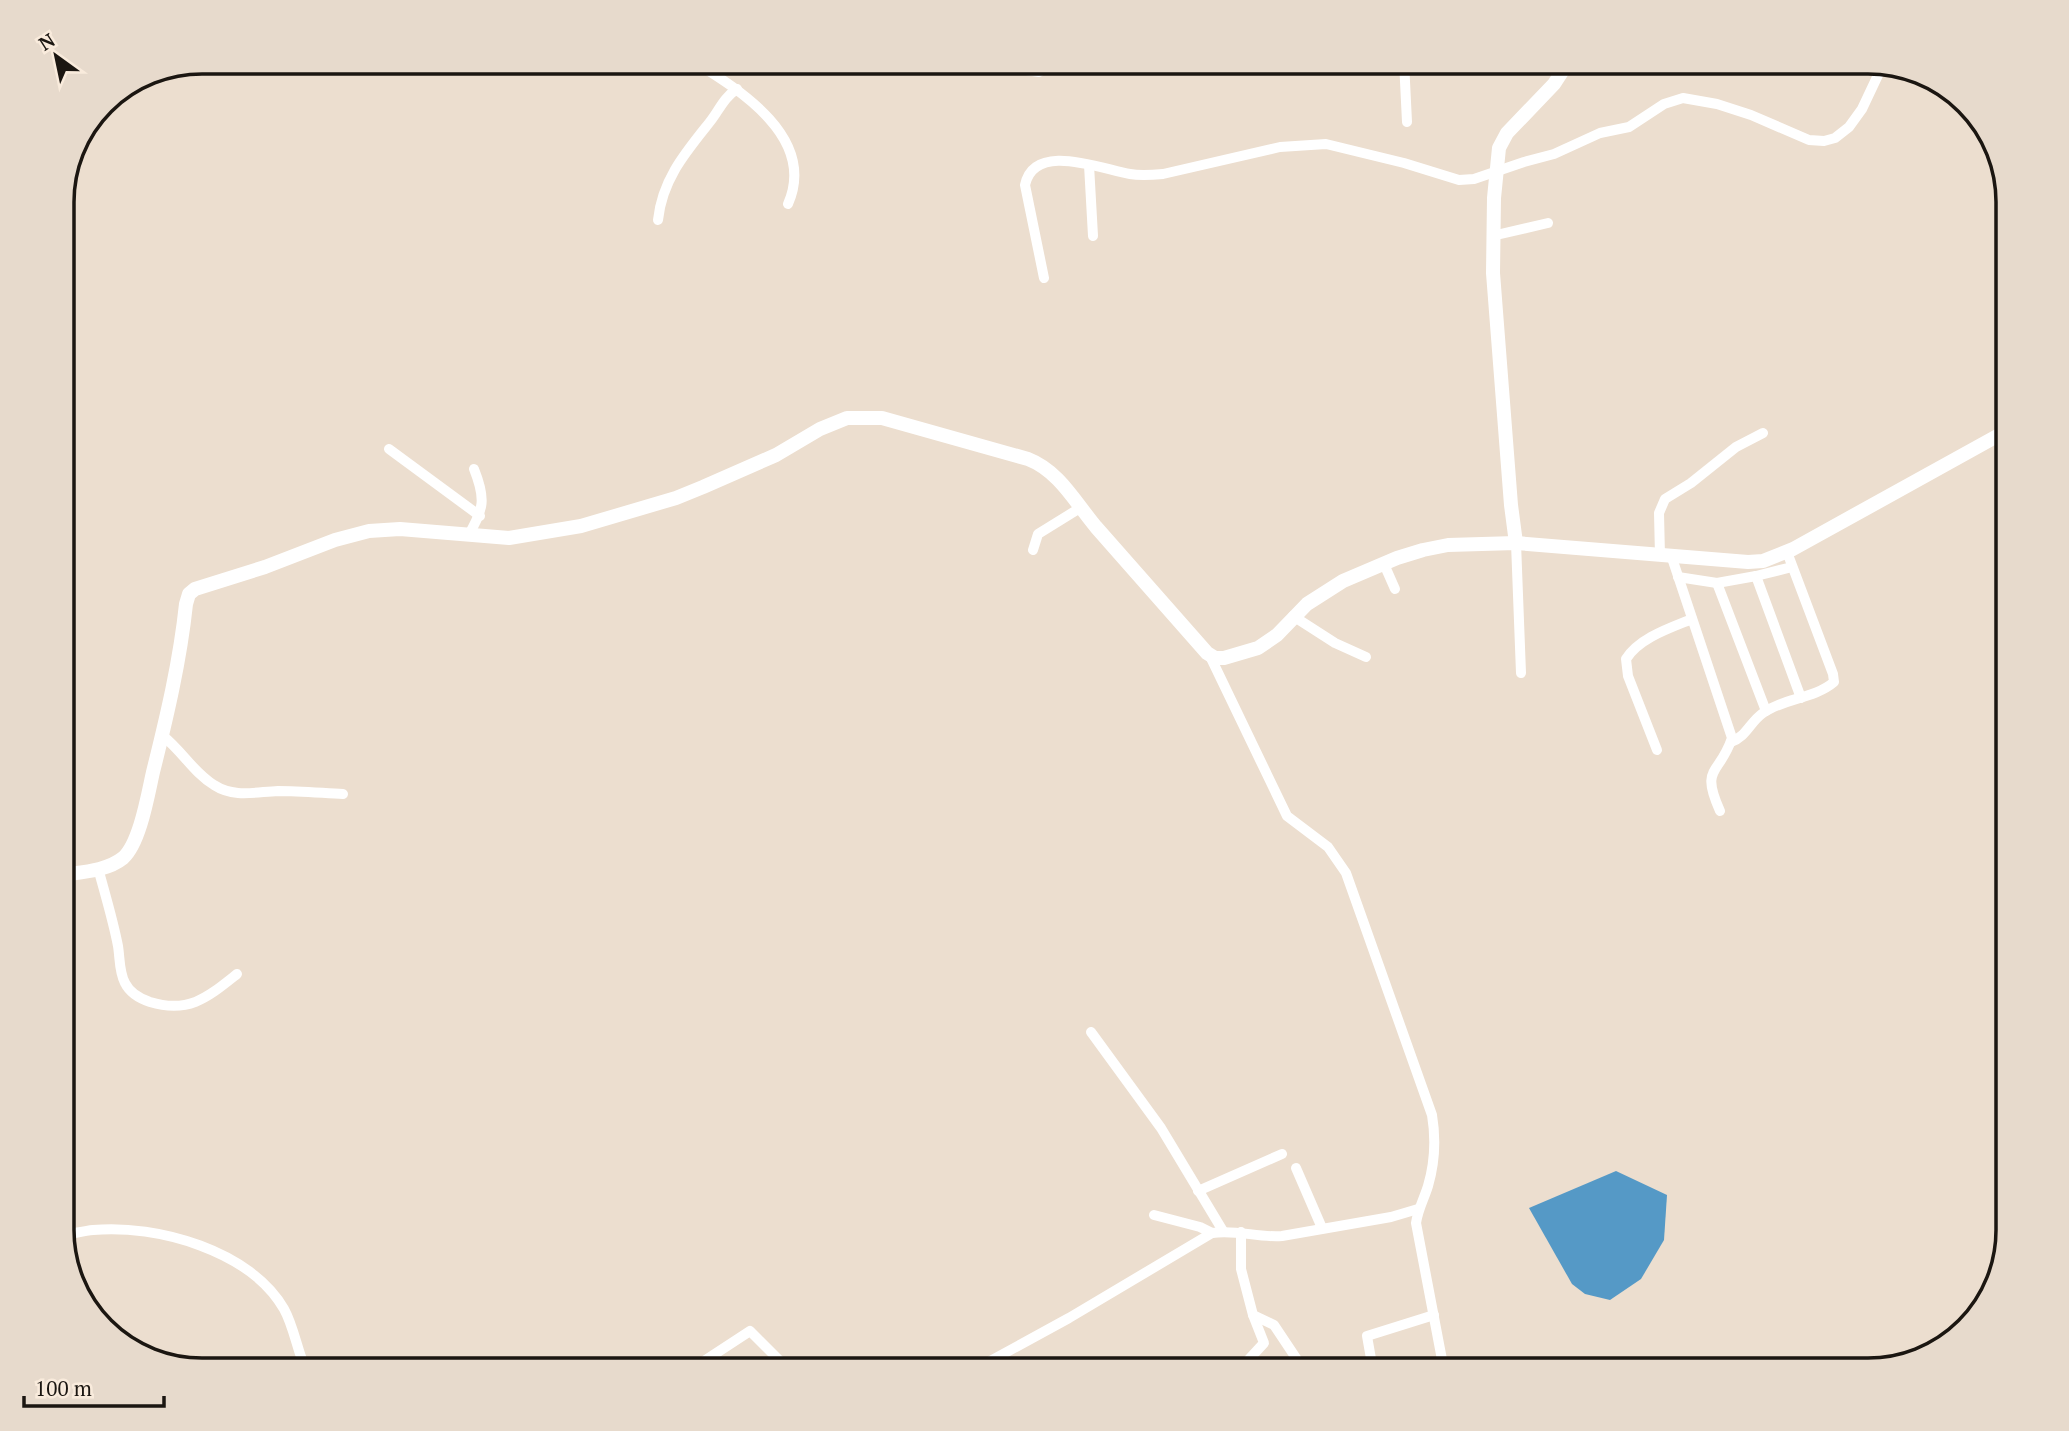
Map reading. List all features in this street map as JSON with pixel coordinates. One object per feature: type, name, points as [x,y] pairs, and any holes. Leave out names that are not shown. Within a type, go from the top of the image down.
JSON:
[{"type":"street","points":[[713,74],[737,89],[765,114],[790,155],[796,180],[788,204]]},
{"type":"street","points":[[1405,74],[1407,122]]},
{"type":"street","points":[[1521,673],[1516,543],[1492,236],[1496,173],[1499,148],[1507,133],[1561,74]]},
{"type":"street","points":[[1044,278],[1026,194],[1027,178],[1033,170],[1048,160],[1129,174],[1163,174],[1280,147],[1326,144],[1379,156],[1459,180],[1496,173],[1561,152],[1600,133],[1629,127],[1664,104],[1683,98],[1740,112],[1809,140],[1829,140],[1849,127],[1862,109],[1878,75]]},
{"type":"street","points":[[658,220],[662,196],[678,163],[723,102],[737,89]]},
{"type":"street","points":[[1089,165],[1093,236]]},
{"type":"street","points":[[1492,236],[1548,223]]},
{"type":"street","points":[[74,873],[98,869],[124,857],[133,844],[163,736],[178,664],[186,604],[192,591],[326,543],[369,531],[400,529],[509,538],[591,523],[676,498],[776,455],[830,424],[858,416],[900,422],[1034,461],[1055,475],[1080,508],[1210,656],[1287,816],[1328,847],[1346,873],[1432,1115],[1436,1136],[1433,1164],[1418,1209],[1418,1232],[1442,1358]]},
{"type":"street","points":[[1731,743],[1730,730],[1678,577],[1666,557],[1659,513],[1665,499],[1691,484],[1736,447],[1763,433]]},
{"type":"street","points":[[1210,656],[1224,658],[1258,648],[1277,635],[1307,604],[1343,581],[1423,550],[1448,545],[1516,543],[1666,557],[1763,561],[1787,552],[1996,437]]},
{"type":"street","points":[[389,449],[480,516]]},
{"type":"street","points":[[468,536],[480,516],[483,497],[474,469]]},
{"type":"street","points":[[1032,550],[1038,534],[1080,508]]},
{"type":"street","points":[[1720,811],[1712,791],[1711,778],[1731,743],[1744,735],[1766,711],[1829,686],[1834,678],[1787,552]]},
{"type":"street","points":[[1384,564],[1395,589]]},
{"type":"street","points":[[1678,577],[1717,583],[1792,566]]},
{"type":"street","points":[[1756,576],[1801,698]]},
{"type":"street","points":[[1717,583],[1766,711]]},
{"type":"street","points":[[1293,616],[1335,643],[1366,657]]},
{"type":"street","points":[[1657,750],[1628,676],[1626,659],[1633,649],[1646,640],[1692,619]]},
{"type":"street","points":[[163,736],[179,749],[200,775],[226,792],[343,794]]},
{"type":"street","points":[[98,869],[118,946],[122,976],[133,993],[159,1004],[184,1007],[214,993],[237,974]]},
{"type":"street","points":[[1091,1032],[1161,1128],[1198,1191],[1218,1232]]},
{"type":"street","points":[[1198,1191],[1282,1154]]},
{"type":"street","points":[[1296,1168],[1322,1228]]},
{"type":"street","points":[[1154,1215],[1218,1232],[1241,1232],[1265,1237],[1391,1217],[1418,1209]]},
{"type":"street","points":[[74,1234],[95,1230],[170,1236],[208,1249],[244,1266],[267,1284],[285,1310],[302,1358]]},
{"type":"street","points":[[996,1358],[1218,1232]]},
{"type":"street","points":[[1241,1232],[1241,1269],[1253,1315],[1264,1343],[1250,1358]]},
{"type":"street","points":[[1253,1315],[1274,1325],[1295,1358]]},
{"type":"street","points":[[1371,1358],[1367,1336],[1434,1315]]},
{"type":"street","points":[[709,1358],[750,1331],[777,1358]]},
{"type":"water","points":[[1616,1171],[1667,1195],[1664,1240],[1641,1279],[1610,1300],[1585,1294],[1572,1284],[1529,1208]]}]
